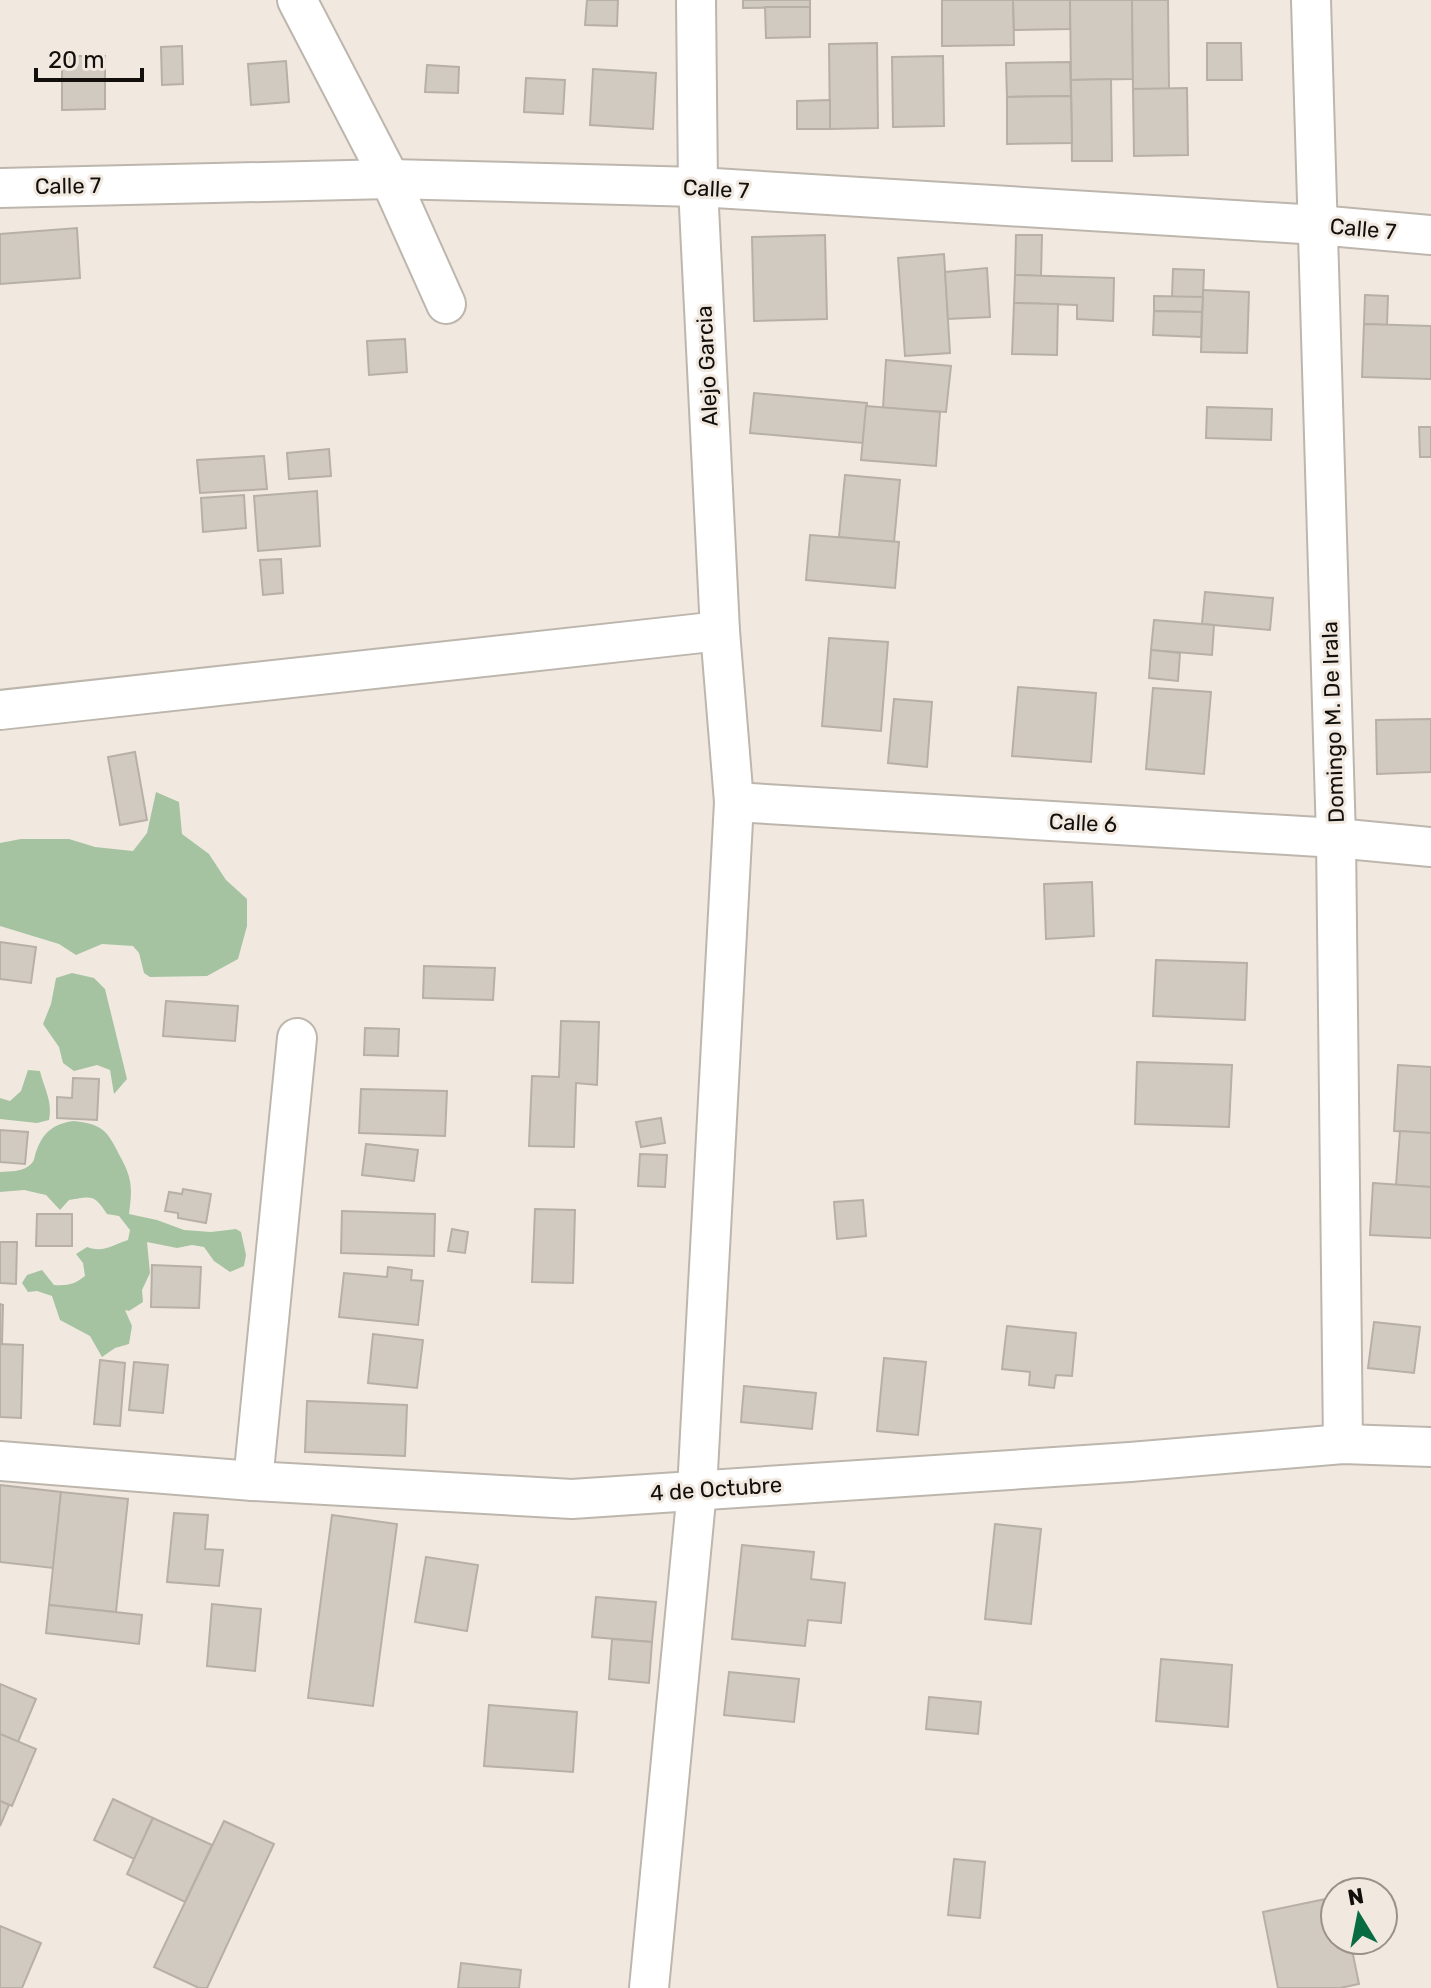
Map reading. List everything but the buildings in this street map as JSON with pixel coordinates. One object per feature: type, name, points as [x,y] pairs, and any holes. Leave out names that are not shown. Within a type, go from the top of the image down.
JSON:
[{"type":"street","points":[[297,0],[390,179],[446,304]]},
{"type":"street","name":"Alejo Garcia","points":[[649,1988],[697,1490],[734,802],[720,631],[698,187],[696,0]]},
{"type":"street","name":"Domingo M. De Irala","points":[[1311,0],[1336,838],[1343,1444]]},
{"type":"street","name":"Calle 7","points":[[0,188],[390,179],[698,187],[1318,225],[1431,235]]},
{"type":"street","points":[[0,710],[720,631]]},
{"type":"street","name":"Calle 6","points":[[734,802],[1336,838],[1431,847]]},
{"type":"street","points":[[253,1481],[297,1038]]},
{"type":"street","name":"4 de Octubre","points":[[0,1461],[253,1481],[572,1499],[1130,1462],[1343,1444],[1423,1454]]},
{"type":"green space","points":[[156,792],[179,802],[182,834],[209,854],[226,880],[247,899],[247,926],[238,959],[207,976],[150,977],[144,973],[139,953],[133,946],[102,944],[76,955],[59,944],[0,926],[0,843],[21,839],[69,839],[95,847],[133,851],[147,833]]},
{"type":"green space","points":[[72,973],[94,978],[105,989],[127,1079],[114,1094],[110,1070],[97,1065],[74,1071],[63,1063],[59,1047],[43,1024],[56,978]]},
{"type":"green space","points":[[28,1070],[40,1071],[49,1101],[49,1120],[37,1123],[0,1119],[0,1098],[10,1101],[21,1091]]},
{"type":"green space","points":[[74,1121],[99,1127],[113,1142],[130,1179],[129,1214],[184,1230],[211,1232],[236,1229],[241,1232],[246,1255],[244,1266],[230,1272],[214,1261],[204,1247],[192,1245],[177,1248],[147,1242],[150,1273],[142,1290],[143,1302],[129,1311],[125,1310],[132,1326],[129,1344],[115,1348],[102,1357],[90,1336],[60,1320],[52,1296],[37,1291],[28,1292],[22,1283],[27,1275],[42,1270],[54,1285],[74,1283],[85,1276],[83,1263],[76,1254],[87,1247],[103,1249],[128,1240],[130,1230],[119,1216],[107,1214],[92,1198],[69,1200],[60,1210],[46,1195],[24,1190],[0,1192],[0,1172],[28,1167],[46,1134],[60,1124]]}]
